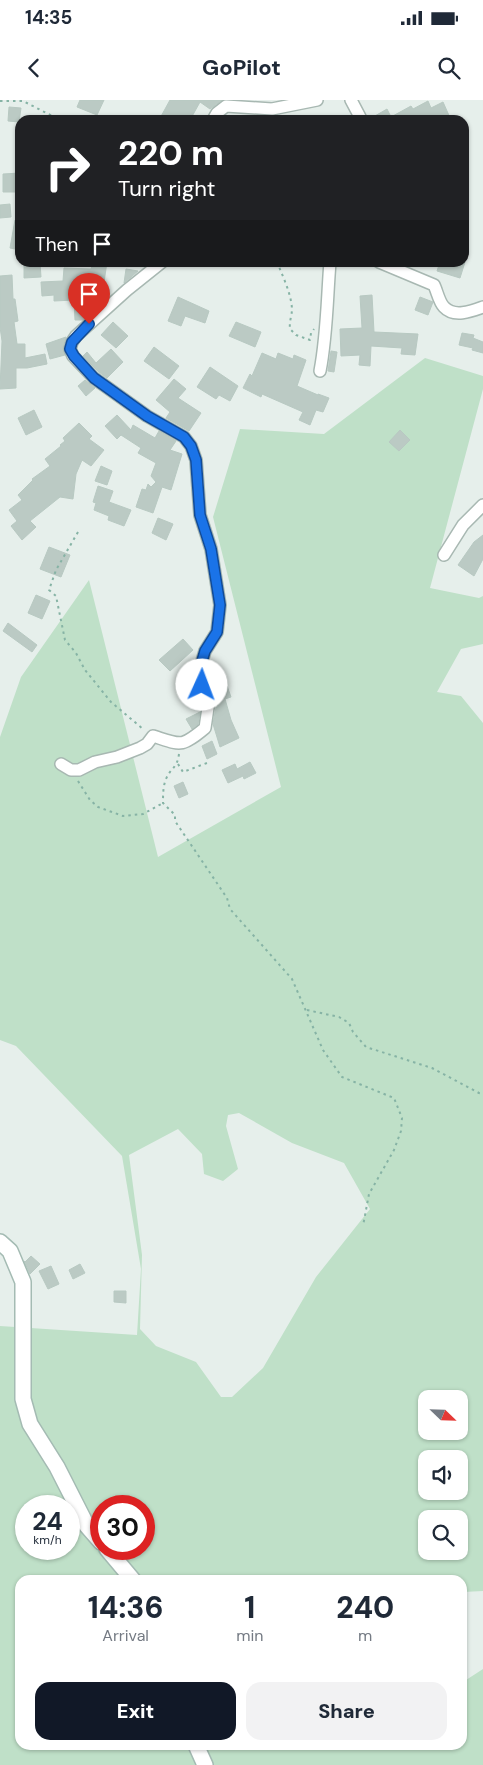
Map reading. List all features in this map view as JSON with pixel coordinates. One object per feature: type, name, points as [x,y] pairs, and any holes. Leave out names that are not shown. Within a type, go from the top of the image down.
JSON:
[{"type":"main road","points":[[0,1242],[10,1251],[23,1282],[23,1399],[30,1424],[57,1467],[90,1529]]},
{"type":"main road","points":[[116,1560],[129,1575]]},
{"type":"main road","points":[[198,1750],[205,1765]]},
{"type":"street","points":[[216,115],[226,106],[272,109],[317,100]]},
{"type":"street","points":[[351,100],[359,115]]},
{"type":"street","points":[[66,767],[79,770],[95,762],[116,757],[140,748],[147,744],[153,736],[180,744],[190,740],[205,728],[209,701],[202,685],[200,668],[205,651],[217,632],[220,605],[211,549],[200,515],[196,460],[191,446],[184,437],[147,416],[94,378],[70,349],[76,336],[156,267]]},
{"type":"street","points":[[320,371],[327,323],[330,267]]},
{"type":"street","points":[[391,267],[434,285],[444,307],[450,311],[465,314],[483,307]]},
{"type":"street","points":[[444,555],[463,525],[483,505]]},
{"type":"path","points":[[0,100],[24,101],[51,115]]},
{"type":"path","points":[[279,267],[291,300],[290,329],[296,335],[310,340],[311,333],[318,324],[327,323]]},
{"type":"path","points":[[78,532],[56,570],[49,590],[56,596],[65,640],[76,652],[85,670],[111,702],[153,736]]},
{"type":"path","points":[[180,744],[178,764],[166,778],[163,803],[174,814],[175,821],[226,898],[230,909],[292,979],[323,1050],[342,1077],[394,1098],[402,1118],[401,1131],[394,1150],[369,1194],[363,1226]]},
{"type":"path","points":[[178,764],[183,772],[208,763]]},
{"type":"path","points":[[66,767],[90,800],[98,807],[110,813],[123,816],[143,814],[163,803]]},
{"type":"path","points":[[306,1010],[338,1017],[349,1023],[353,1032],[366,1047],[432,1068],[479,1094],[483,1094]]},
{"type":"green space","points":[[425,358],[483,376],[483,389],[430,588],[479,598],[483,596],[483,644],[461,649],[437,692],[461,696],[483,723],[483,1591],[467,1592],[467,1575],[15,1575],[15,1750],[467,1750],[467,1679],[483,1669],[483,1765],[0,1765],[0,1326],[137,1335],[141,1269],[122,1156],[16,1046],[0,1040],[0,737],[21,677],[89,580],[158,857],[281,787],[213,517],[240,429],[324,434]],"holes":[[[239,1113],[292,1143],[344,1163],[370,1209],[316,1277],[263,1368],[232,1397],[221,1397],[196,1362],[156,1346],[140,1329],[142,1255],[129,1155],[178,1129],[202,1154],[204,1174],[223,1181],[238,1169],[226,1126],[228,1115]]]},
{"type":"building","points":[[80,100],[104,100],[97,115],[77,107]]},
{"type":"building","points":[[170,100],[222,100],[210,109],[200,102],[193,115],[162,115]]},
{"type":"building","points":[[428,101],[431,108],[443,102],[449,115],[395,115],[411,106],[413,109]]},
{"type":"building","points":[[9,107],[21,108],[20,115],[15,115],[15,122],[8,121]]},
{"type":"building","points":[[387,109],[390,115],[377,115]]},
{"type":"building","points":[[15,173],[15,192],[3,192],[3,174]]},
{"type":"building","points":[[10,204],[11,217],[0,218],[0,205]]},
{"type":"building","points":[[15,220],[15,249],[10,248]]},
{"type":"building","points":[[24,267],[40,267],[41,277],[24,278]]},
{"type":"building","points":[[92,267],[106,267],[103,289],[92,288],[92,311],[83,320],[75,320],[74,300],[54,301],[54,295],[42,296],[41,282],[63,281],[64,268],[91,269]]},
{"type":"building","points":[[438,267],[463,267],[460,278],[437,271]]},
{"type":"building","points":[[126,269],[138,271],[124,283]]},
{"type":"building","points":[[12,275],[13,299],[15,299],[18,321],[14,322],[17,344],[25,344],[25,358],[45,354],[47,364],[16,368],[16,388],[0,389],[2,341],[0,327],[0,276]]},
{"type":"building","points":[[372,295],[374,332],[418,334],[415,355],[401,354],[402,348],[371,346],[370,366],[359,365],[360,355],[341,356],[340,329],[362,328],[360,296]]},
{"type":"building","points":[[178,297],[209,311],[205,323],[185,316],[181,326],[168,321]]},
{"type":"building","points":[[420,297],[433,302],[428,315],[415,310]]},
{"type":"building","points":[[113,322],[128,336],[116,348],[101,335]]},
{"type":"building","points":[[236,322],[261,332],[255,347],[229,336]]},
{"type":"building","points":[[462,333],[474,335],[473,338],[483,342],[483,353],[472,350],[473,348],[459,345]]},
{"type":"building","points":[[66,337],[63,348],[65,355],[50,359],[46,344]]},
{"type":"building","points":[[154,347],[179,366],[169,379],[144,361]]},
{"type":"building","points":[[111,349],[123,362],[107,378],[83,356],[87,352],[96,363]]},
{"type":"building","points":[[331,351],[337,352],[334,372],[328,371]]},
{"type":"building","points":[[262,353],[276,359],[278,353],[293,359],[294,355],[306,360],[297,386],[329,398],[323,412],[316,410],[310,425],[299,420],[303,412],[262,394],[261,397],[243,388],[250,374],[252,376]]},
{"type":"building","points":[[210,367],[238,386],[230,401],[219,395],[216,399],[197,387]]},
{"type":"building","points":[[174,379],[186,389],[178,398],[201,413],[189,431],[166,418],[170,412],[156,400]]},
{"type":"building","points":[[85,380],[95,388],[86,396],[78,386]]},
{"type":"building","points":[[34,410],[42,427],[26,435],[18,418]]},
{"type":"building","points":[[117,415],[131,430],[133,425],[155,438],[159,431],[176,441],[170,450],[182,454],[171,490],[162,487],[153,513],[136,507],[142,489],[146,490],[148,484],[151,487],[156,482],[151,476],[156,463],[138,453],[141,448],[121,435],[117,439],[105,426]]},
{"type":"building","points":[[79,423],[92,436],[89,439],[104,450],[91,466],[82,460],[76,474],[73,499],[60,497],[30,521],[36,527],[22,540],[11,526],[17,521],[9,510],[22,500],[18,495],[32,479],[50,466],[45,459],[61,446],[65,441],[63,438]]},
{"type":"building","points":[[400,430],[410,440],[399,451],[389,442]]},
{"type":"building","points":[[101,466],[112,471],[107,485],[95,481]]},
{"type":"building","points":[[98,486],[113,491],[109,502],[131,510],[124,526],[108,520],[109,516],[94,510],[96,503],[93,502]]},
{"type":"building","points":[[158,518],[173,524],[166,540],[152,533]]},
{"type":"building","points":[[483,535],[483,559],[474,576],[458,565],[474,542]]},
{"type":"building","points":[[49,547],[70,555],[61,577],[40,569]]},
{"type":"building","points":[[36,595],[50,601],[42,619],[28,613]]},
{"type":"building","points":[[8,623],[37,645],[32,652],[3,631]]},
{"type":"building","points":[[183,639],[193,650],[170,671],[159,660]]},
{"type":"building","points":[[226,683],[231,697],[225,699],[239,738],[220,747],[213,724],[216,707],[218,707],[212,688]]},
{"type":"building","points":[[200,712],[198,724],[192,729],[186,719]]},
{"type":"building","points":[[212,741],[217,754],[207,759],[202,746]]},
{"type":"building","points":[[250,762],[256,773],[244,779],[243,776],[228,783],[222,770],[235,764],[237,769]]},
{"type":"building","points":[[183,782],[188,794],[179,798],[174,786]]},
{"type":"building","points":[[31,1256],[40,1264],[30,1274],[24,1261]]},
{"type":"building","points":[[80,1264],[85,1273],[73,1279],[69,1270]]},
{"type":"building","points":[[51,1266],[59,1284],[48,1289],[39,1271]]},
{"type":"building","points":[[114,1291],[126,1291],[126,1303],[114,1302]]},
{"type":"route","points":[[89,324],[72,342],[70,349],[74,356],[94,378],[147,416],[184,437],[191,446],[196,460],[200,515],[211,549],[220,605],[217,632],[205,651],[200,668],[202,685]]}]
